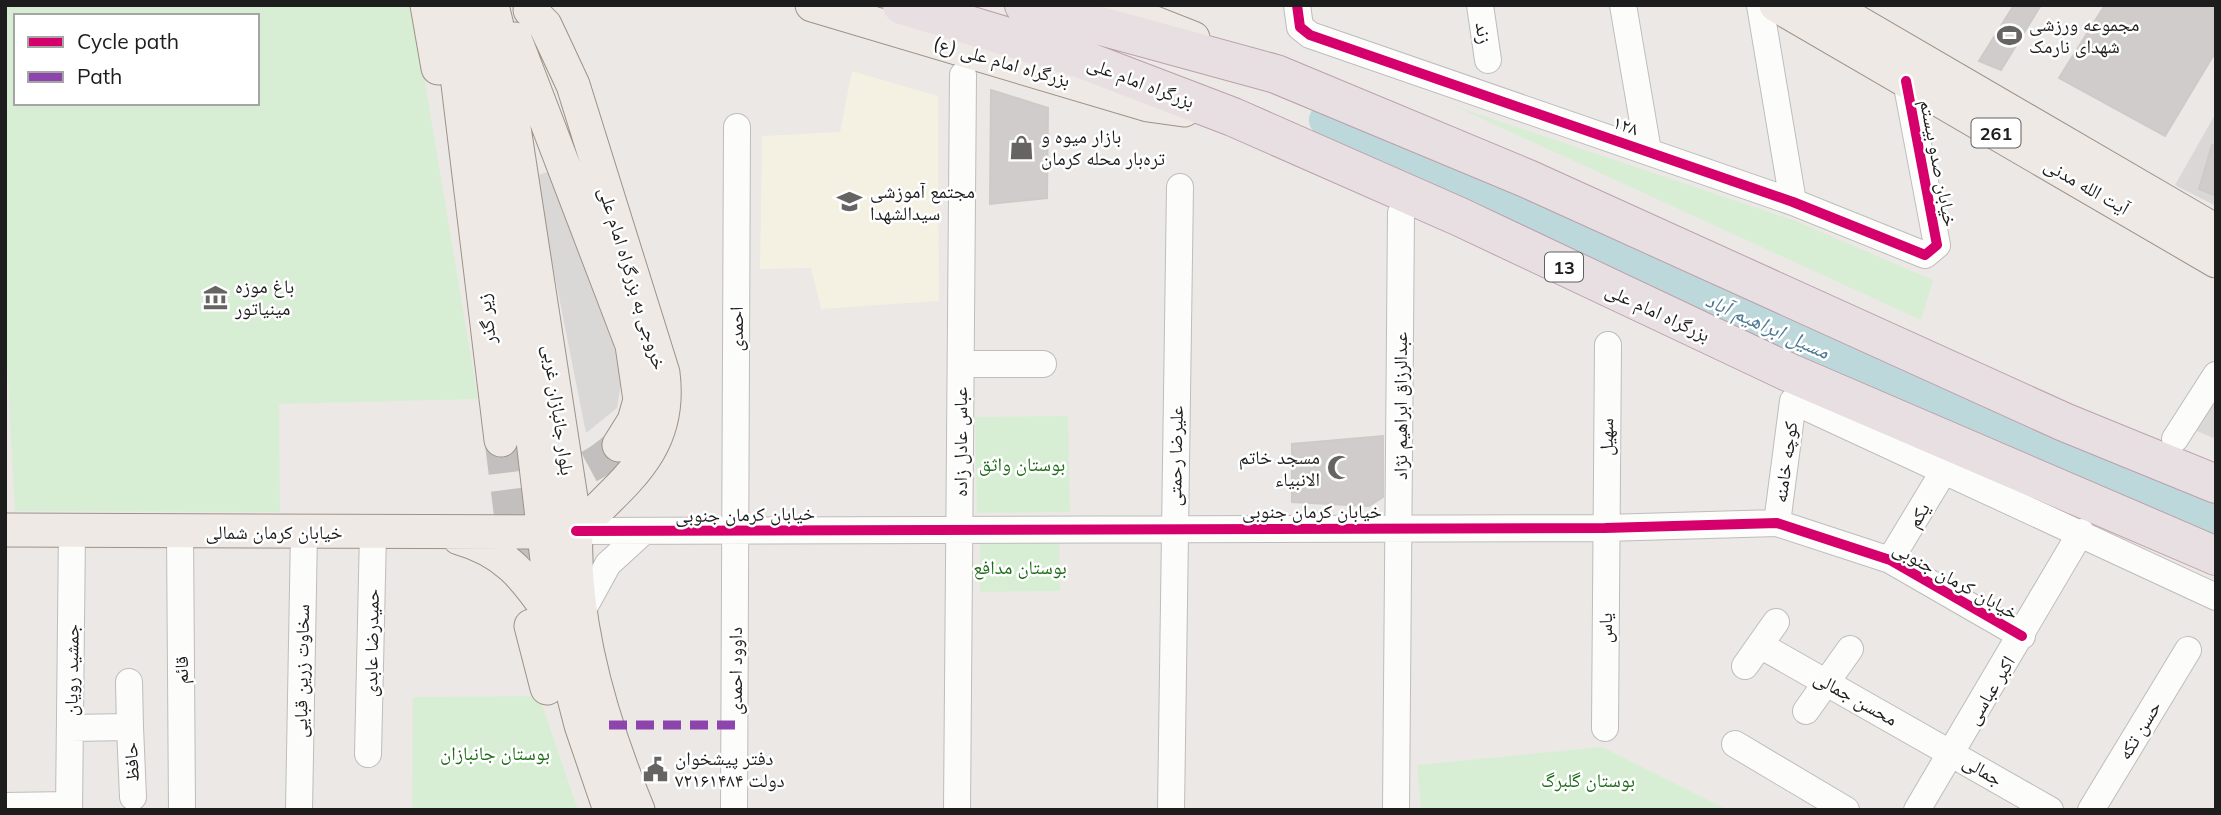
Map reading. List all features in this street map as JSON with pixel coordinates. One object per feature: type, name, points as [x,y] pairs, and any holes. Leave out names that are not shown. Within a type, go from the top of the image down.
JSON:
[{"type":"highway","name":"بزرگراه امام علی","points":[[902,5],[1081,59],[1233,117],[1460,217],[1788,372],[2216,556]]},
{"type":"highway","name":"بزرگراه امام علی","points":[[1024,5],[1276,75],[1528,178],[2064,422],[2216,484]]},
{"type":"main road","points":[[427,5],[454,151],[472,198]]},
{"type":"main road","points":[[453,5],[454,51],[472,198]]},
{"type":"main road","name":"بلوار جانبازان غربی","points":[[464,5],[480,56],[525,372],[555,620],[581,725],[610,810]]},
{"type":"main road","name":"بلوار جانبازان غربی","points":[[492,5],[501,43],[539,279],[576,531],[575,569],[555,620]]},
{"type":"main road","name":"بزرگراه امام علی (ع)","points":[[813,5],[1148,105],[1233,117]]},
{"type":"main road","points":[[1110,5],[1144,16],[1276,75]]},
{"type":"main road","name":"آیت الله مدنی","points":[[1776,5],[2216,261]]},
{"type":"main road","name":"261","points":[[1828,5],[2216,231]]},
{"type":"main road","points":[[519,7],[586,188],[585,220],[632,345],[640,400],[634,421],[619,445]]},
{"type":"main road","name":"خروجی به بزرگراه امام علی","points":[[519,7],[550,33],[573,85],[659,360],[666,394],[664,412],[652,450],[576,531]]},
{"type":"main road","name":"زیر گذر","points":[[472,198],[501,440]]},
{"type":"main road","points":[[443,533],[499,521],[512,512],[519,499],[524,483],[522,416],[525,372]]},
{"type":"main road","name":"خیابان کرمان شمالی","points":[[5,530],[543,534]]},
{"type":"main road","name":"خیابان کرمان جنوبی","points":[[543,534],[576,531]]},
{"type":"main road","points":[[443,533],[485,546],[525,576],[555,620],[548,692],[589,810]]},
{"type":"main road","name":"بلوار جانبازان غربی","points":[[555,620],[593,671],[638,810]]},
{"type":"street","name":"۱۲۸","points":[[1297,5],[1300,27],[1305,32],[1793,202],[1925,254],[1933,251]]},
{"type":"street","name":"زند","points":[[1480,5],[1488,60]]},
{"type":"street","points":[[1623,5],[1648,151]]},
{"type":"street","points":[[1760,5],[1793,202]]},
{"type":"street","name":"عباس عادل زاده","points":[[957,810],[963,75]]},
{"type":"street","name":"خیابان صدو بیستم","points":[[1906,81],[1937,245],[1933,251]]},
{"type":"street","name":"احمدی","points":[[736,532],[737,127]]},
{"type":"street","name":"علیرضا رحمتی","points":[[1171,810],[1180,187]]},
{"type":"street","name":"عبدالرزاق ابراهیم نژاد","points":[[1396,810],[1401,213]]},
{"type":"street","name":"سهیل","points":[[1605,528],[1608,345]]},
{"type":"street","points":[[961,364],[1043,364]]},
{"type":"street","points":[[2175,439],[2216,375]]},
{"type":"street","name":"کوچه خامنه","points":[[1777,523],[1793,401],[1945,469]]},
{"type":"street","points":[[1945,469],[2216,597]]},
{"type":"street","name":"یکم","points":[[1890,560],[1945,469]]},
{"type":"street","name":"خیابان کرمان جنوبی","points":[[576,531],[642,533],[959,529],[1605,528],[1777,523],[1890,560],[2022,636]]},
{"type":"street","name":"یاس","points":[[1605,528],[1605,727]]},
{"type":"street","name":"جمشید رویان","points":[[69,808],[72,530]]},
{"type":"street","name":"قائم","points":[[180,531],[182,810]]},
{"type":"street","name":"سخاوت زرین قبایی","points":[[299,810],[304,532]]},
{"type":"street","name":"داوود احمدی","points":[[734,810],[736,532]]},
{"type":"street","name":"اکبر عباسی","points":[[1917,810],[2081,532]]},
{"type":"street","name":"حمیدرضا عابدی","points":[[368,754],[373,533]]},
{"type":"street","points":[[555,620],[608,564],[642,533]]},
{"type":"street","name":"محسن جمالی","points":[[1776,622],[1753,656],[1826,681],[1952,752]]},
{"type":"street","points":[[1806,711],[1850,649]]},
{"type":"street","name":"حسن تکه","points":[[2091,810],[2188,650]]},
{"type":"street","name":"حافظ","points":[[129,682],[133,797]]},
{"type":"street","name":"حافظ","points":[[70,728],[130,727]]},
{"type":"street","points":[[1735,744],[1846,810]]},
{"type":"street","name":"جمالی","points":[[1952,752],[2050,810]]},
{"type":"street","points":[[5,806],[69,808]]},
{"type":"shaded area","name":"مجتمع آموزشی سیدالشهدا","points":[[852,71],[938,96],[939,301],[821,309],[811,268],[760,269],[762,136],[840,132]]},
{"type":"shaded area","points":[[2216,113],[2216,206],[2175,185]]},
{"type":"shaded area","points":[[548,172],[617,355],[621,383],[617,408],[586,433],[535,176]]},
{"type":"shaded area","points":[[2216,399],[2216,439],[2197,431]]},
{"type":"green space","points":[[5,5],[412,5],[478,399],[279,404],[280,512],[15,511],[5,328]]},
{"type":"green space","points":[[1454,106],[1793,220],[1933,280],[1921,320]]},
{"type":"green space","name":"بوستان واثق","points":[[1068,416],[1070,512],[977,513],[975,417]]},
{"type":"green space","name":"بوستان مدافع","points":[[1059,542],[1060,591],[980,592],[980,543]]},
{"type":"green space","name":"بوستان جانبازان","points":[[539,696],[578,810],[412,810],[413,697]]},
{"type":"green space","name":"بوستان گلبرگ","points":[[1602,747],[1728,810],[1421,810],[1417,765]]},
{"type":"building","name":"مجموعه ورزشی شهدای نارمک","points":[[2014,5],[2041,5],[2001,70],[1979,61]]},
{"type":"building","points":[[2105,5],[2216,5],[2216,51],[2165,136],[2059,78]]},
{"type":"building","points":[[991,90],[1048,108],[1047,198],[990,204]]},
{"type":"building","points":[[2212,145],[2216,146],[2216,196],[2199,189]]},
{"type":"building","name":"مسجد خاتم الانبیاء","points":[[1383,436],[1383,497],[1369,506],[1292,502],[1292,444]]},
{"type":"waterway","name":"مسیل ابراهیم آباد","points":[[1325,120],[1790,336],[2216,520]]},
{"type":"tunnel","points":[[501,440],[516,559]]},
{"type":"tunnel","points":[[541,472],[562,476],[573,474],[603,458],[619,445]]},
{"type":"marked path","points":[[609,725],[735,725]]},
{"type":"cycle path","points":[[1297,5],[1300,27],[1310,35],[1793,202],[1925,255],[1937,245],[1906,81]]},
{"type":"cycle path","points":[[576,531],[1605,528],[1777,523],[1890,560],[2022,636]]},
{"type":"place","name":"مجموعه ورزشی شهدای نارمک","points":[[2009,35]]},
{"type":"place","name":"بازار میوه و تره‌بار محله کرمان","points":[[1021,147]]},
{"type":"place","name":"مجتمع آموزشی سیدالشهدا","points":[[850,202]]},
{"type":"place","name":"باغ موزه مینیاتور","points":[[215,297]]},
{"type":"place","name":"مسجد خاتم الانبیاء","points":[[1340,468]]},
{"type":"place","name":"دفتر پیشخوان دولت ۷۲۱۶۱۴۸۴","points":[[655,769]]}]
